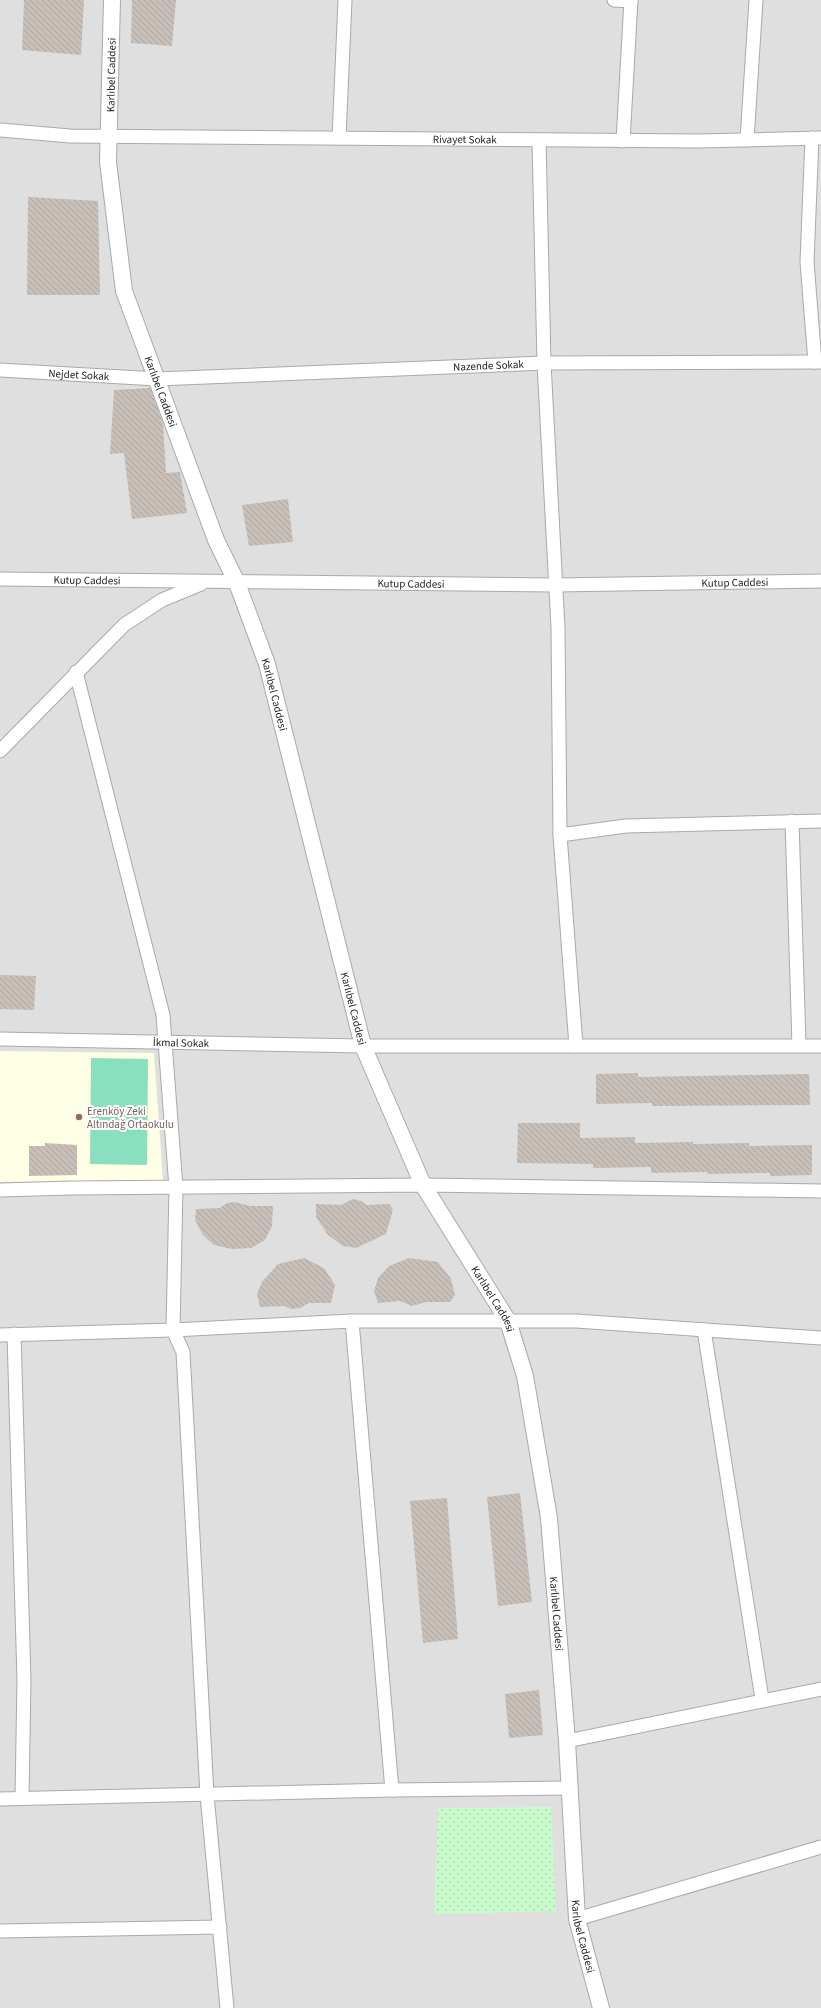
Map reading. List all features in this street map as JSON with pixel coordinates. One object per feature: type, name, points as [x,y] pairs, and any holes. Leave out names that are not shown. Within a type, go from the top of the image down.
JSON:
[{"type":"street","name":"Karlıbel Caddesi","points":[[112,0],[108,162],[124,291],[216,540],[238,583],[267,664],[363,1046],[423,1186],[508,1321],[525,1376],[549,1518],[567,1741],[577,1919],[601,2008]]},
{"type":"street","points":[[339,138],[345,0]]},
{"type":"street","points":[[614,0],[631,1],[623,141]]},
{"type":"street","points":[[747,140],[756,0]]},
{"type":"street","name":"Rivayet Sokak","points":[[0,130],[70,136],[623,141],[816,138]]},
{"type":"street","points":[[816,138],[807,262],[818,362]]},
{"type":"street","points":[[539,140],[544,363],[558,628],[560,835],[576,1046]]},
{"type":"street","name":"Nazende Sokak","points":[[157,378],[544,363],[818,362]]},
{"type":"street","name":"Nejdet Sokak","points":[[0,370],[157,378]]},
{"type":"street","name":"Kutup Caddesi","points":[[0,579],[238,583],[555,585],[821,581]]},
{"type":"street","points":[[0,752],[76,672],[124,625],[162,600],[206,582]]},
{"type":"street","points":[[76,672],[163,1015],[176,1188],[173,1330],[183,1352],[207,1795],[227,2008]]},
{"type":"street","points":[[792,820],[799,1046]]},
{"type":"street","points":[[560,835],[626,826],[821,820]]},
{"type":"street","name":"İkmal Sokak","points":[[0,1039],[363,1046],[821,1046]]},
{"type":"street","points":[[0,1190],[72,1188],[423,1186],[821,1191]]},
{"type":"street","points":[[352,1321],[392,1790]]},
{"type":"street","points":[[0,1335],[173,1330],[352,1321],[576,1321],[821,1338]]},
{"type":"street","points":[[704,1330],[762,1700]]},
{"type":"street","points":[[14,1334],[24,1680],[22,1798]]},
{"type":"street","points":[[567,1741],[821,1689]]},
{"type":"street","points":[[0,1799],[392,1790],[569,1788]]},
{"type":"street","points":[[577,1919],[821,1847]]},
{"type":"street","points":[[0,1931],[220,1927]]},
{"type":"shaded area","points":[[0,0],[821,0],[821,2008],[0,2008]]},
{"type":"shaded area","name":"Erenköy Zeki Altındağ Ortaokulu","points":[[0,1051],[154,1053],[163,1180],[0,1182]]},
{"type":"green space","points":[[91,1058],[148,1059],[147,1165],[90,1164]]},
{"type":"green space","points":[[551,1807],[556,1911],[434,1914],[438,1808]]},
{"type":"building","points":[[24,0],[84,0],[81,55],[22,50]]},
{"type":"building","points":[[132,0],[176,0],[172,46],[131,43]]},
{"type":"building","points":[[28,197],[98,201],[100,295],[27,295]]},
{"type":"building","points":[[150,388],[163,423],[166,473],[180,472],[187,513],[132,519],[124,453],[110,454],[114,390]]},
{"type":"building","points":[[288,499],[293,542],[249,546],[242,505]]},
{"type":"building","points":[[0,975],[36,976],[34,1010],[0,1009]]},
{"type":"building","points":[[638,1073],[638,1077],[809,1074],[810,1105],[652,1106],[652,1103],[596,1104],[596,1074]]},
{"type":"building","points":[[518,1123],[580,1123],[580,1138],[635,1137],[635,1143],[749,1143],[749,1146],[812,1145],[812,1175],[770,1176],[770,1173],[707,1174],[707,1172],[651,1173],[651,1167],[593,1168],[593,1164],[517,1163]]},
{"type":"building","points":[[45,1143],[77,1145],[77,1175],[29,1176],[29,1146],[45,1146]]},
{"type":"building","points":[[353,1199],[361,1201],[366,1205],[389,1204],[393,1210],[386,1234],[356,1248],[343,1246],[328,1235],[316,1217],[316,1204],[341,1205]]},
{"type":"building","points":[[234,1202],[250,1206],[273,1206],[272,1226],[265,1240],[251,1248],[232,1249],[214,1245],[203,1235],[195,1220],[196,1209],[220,1208],[227,1203]]},
{"type":"building","points":[[304,1258],[324,1268],[335,1285],[331,1303],[309,1303],[300,1308],[291,1309],[285,1306],[260,1307],[257,1294],[262,1282],[278,1264]]},
{"type":"building","points":[[409,1258],[438,1262],[451,1279],[455,1295],[450,1302],[426,1302],[412,1306],[400,1301],[378,1303],[374,1291],[378,1278],[389,1266]]},
{"type":"building","points":[[520,1493],[532,1602],[498,1606],[487,1497]]},
{"type":"building","points":[[447,1498],[458,1639],[423,1643],[410,1501]]},
{"type":"building","points":[[539,1690],[543,1735],[509,1738],[505,1694]]},
{"type":"place","name":"Erenköy Zeki Altındağ Ortaokulu","points":[[79,1117]]}]
